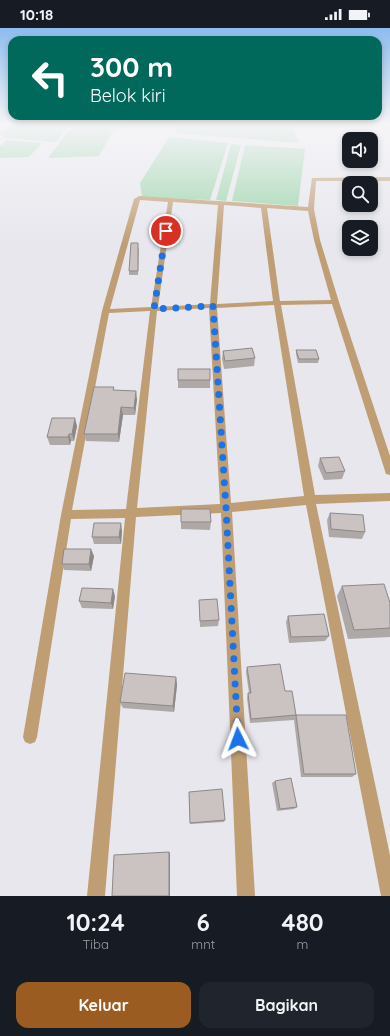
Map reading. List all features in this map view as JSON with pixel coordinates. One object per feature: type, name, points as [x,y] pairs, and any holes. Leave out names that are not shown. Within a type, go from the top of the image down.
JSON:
[{"type":"street","points":[[390,179],[314,179],[311,209],[317,240],[335,302],[390,471]]},
{"type":"street","points":[[30,737],[66,515],[106,310],[136,200],[139,198],[311,209]]},
{"type":"street","points":[[96,896],[131,513],[154,309],[171,200]]},
{"type":"street","points":[[221,204],[213,306],[226,508],[246,896]]},
{"type":"street","points":[[264,206],[277,303],[310,500],[390,896]]},
{"type":"street","points":[[106,310],[335,302]]},
{"type":"street","points":[[66,515],[226,508],[310,500],[390,496]]},
{"type":"green space","points":[[152,164],[222,164],[210,200],[142,197],[140,183]]},
{"type":"green space","points":[[226,164],[236,164],[226,201],[216,200]]},
{"type":"green space","points":[[241,164],[303,164],[298,206],[232,201]]},
{"type":"building","points":[[131,243],[138,243],[138,271],[129,271]]},
{"type":"building","points":[[252,348],[255,358],[225,361],[223,351]]},
{"type":"building","points":[[296,350],[316,350],[319,359],[299,359]]},
{"type":"building","points":[[178,369],[210,369],[210,380],[178,380]]},
{"type":"building","points":[[94,387],[114,387],[113,390],[136,391],[134,408],[121,407],[118,434],[84,434]]},
{"type":"building","points":[[52,418],[75,418],[72,434],[69,434],[68,437],[47,437]]},
{"type":"building","points":[[339,457],[345,471],[326,473],[320,458]]},
{"type":"building","points":[[181,509],[210,509],[211,522],[181,522]]},
{"type":"building","points":[[330,513],[363,515],[365,532],[331,529]]},
{"type":"building","points":[[94,523],[121,523],[119,537],[92,537]]},
{"type":"building","points":[[64,549],[91,549],[89,564],[62,564]]},
{"type":"building","points":[[384,584],[390,603],[390,628],[354,630],[342,586]]},
{"type":"building","points":[[82,588],[113,589],[111,603],[79,601]]},
{"type":"building","points":[[217,599],[219,620],[200,621],[199,600]]},
{"type":"building","points":[[324,614],[329,636],[291,637],[288,616]]},
{"type":"building","points":[[280,664],[285,691],[292,691],[296,715],[251,719],[248,693],[251,693],[247,667]]},
{"type":"building","points":[[125,673],[176,677],[173,706],[120,702]]},
{"type":"building","points":[[296,715],[346,715],[356,774],[304,774]]},
{"type":"building","points":[[291,778],[297,807],[280,809],[275,781]]},
{"type":"building","points":[[222,789],[225,820],[190,823],[189,792]]},
{"type":"building","points":[[169,852],[169,896],[112,896],[114,855]]},
{"type":"route","points":[[166,231],[154,309],[213,306],[226,508],[238,739]]}]
